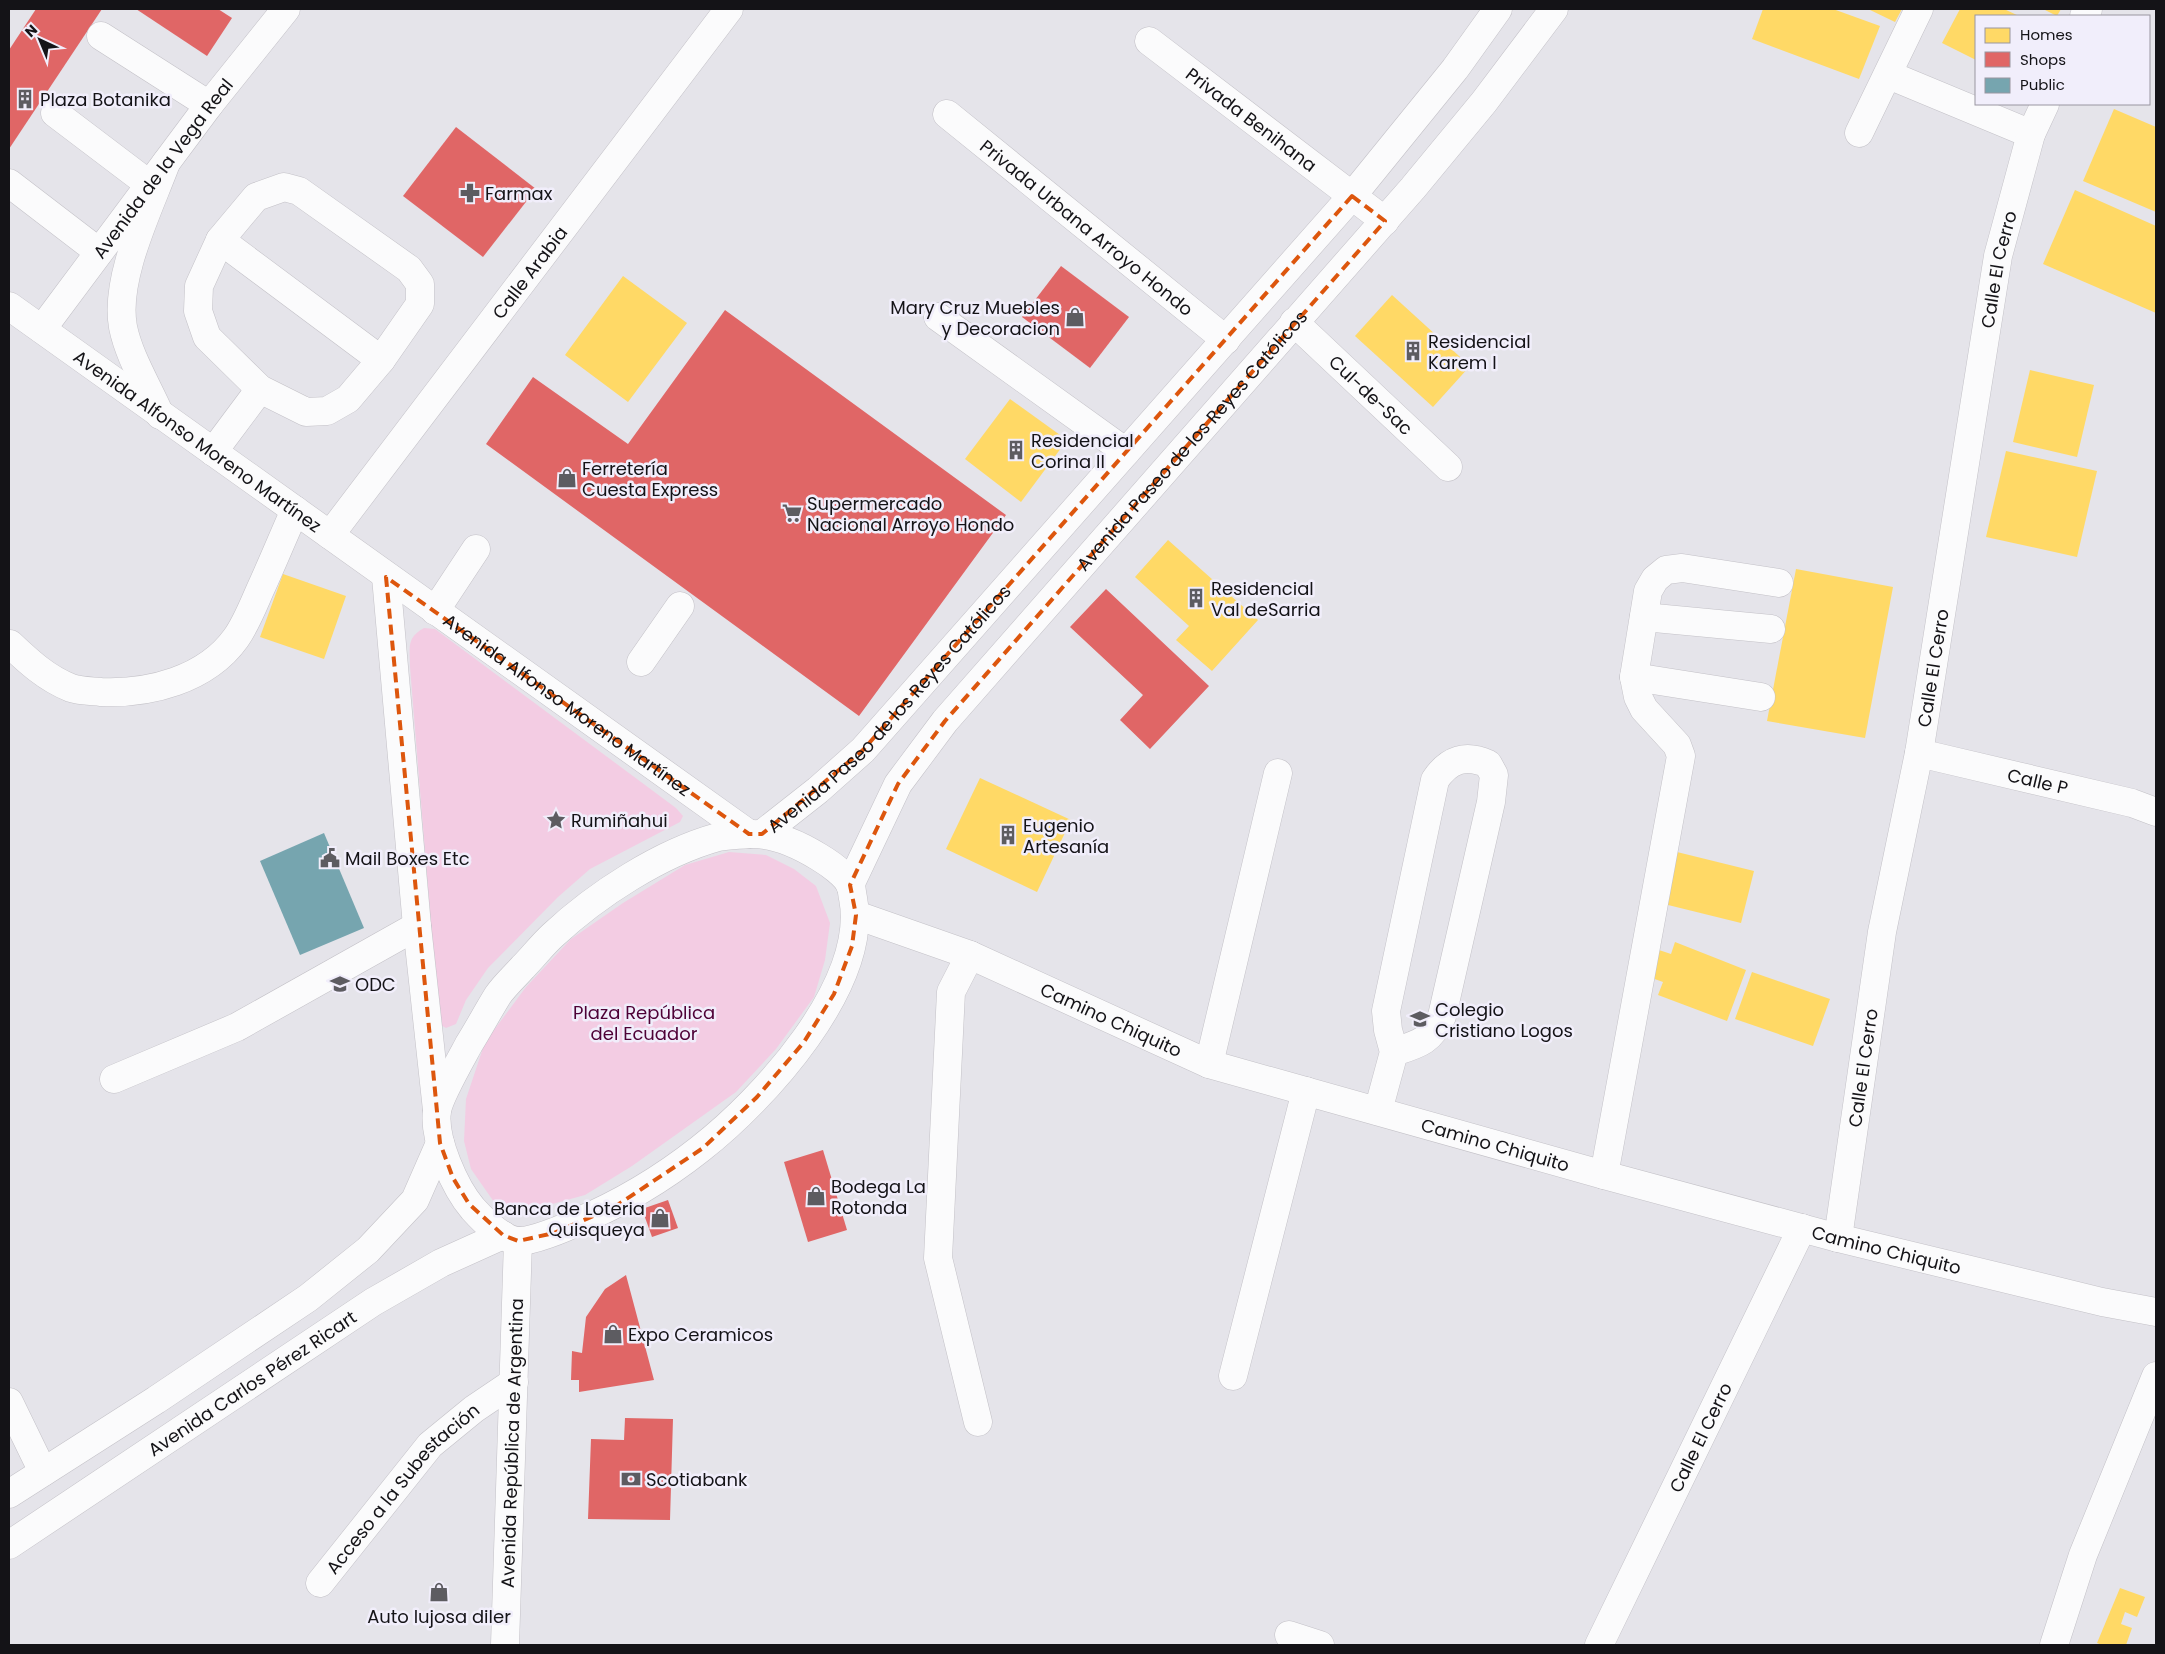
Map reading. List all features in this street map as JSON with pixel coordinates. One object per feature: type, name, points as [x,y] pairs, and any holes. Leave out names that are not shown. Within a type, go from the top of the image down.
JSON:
[{"type":"main road","name":"Avenida de la Vega Real","points":[[42,329],[209,106],[286,9]]},
{"type":"main road","name":"Calle Arabia","points":[[330,535],[729,9]]},
{"type":"main road","name":"Avenida Paseo de los Reyes Católicos","points":[[756,834],[818,790],[863,750],[1352,196],[1456,69],[1498,9]]},
{"type":"main road","name":"Avenida Paseo de los Reyes Católicos","points":[[850,885],[898,784],[945,721],[1294,322],[1385,221],[1484,102],[1554,9]]},
{"type":"main road","points":[[1860,134],[1919,9]]},
{"type":"main road","points":[[101,36],[209,106]]},
{"type":"main road","name":"Privada Benihana","points":[[1149,41],[1322,171],[1385,221]]},
{"type":"main road","points":[[1889,75],[2031,134]]},
{"type":"main road","name":"Calle El Cerro","points":[[1838,1238],[1882,932],[1920,753],[1998,256],[2031,134],[2045,105]]},
{"type":"main road","points":[[55,113],[150,185]]},
{"type":"main road","name":"Privada Urbana Arroyo Hondo","points":[[947,114],[1226,340]]},
{"type":"main road","points":[[161,416],[132,355],[123,327],[123,293],[129,260],[166,163]]},
{"type":"main road","points":[[9,183],[99,252]]},
{"type":"main road","points":[[284,186],[299,191],[410,269],[420,284],[420,304],[381,360],[348,398],[328,411],[306,412],[260,389],[207,337],[198,311],[199,286],[220,240],[256,197],[284,186]]},
{"type":"main road","points":[[220,240],[381,360]]},
{"type":"main road","name":"Avenida Alfonso Moreno Martínez","points":[[9,306],[386,577],[756,834]]},
{"type":"main road","points":[[938,317],[1126,452]]},
{"type":"main road","name":"Cul-de-Sac","points":[[1294,322],[1448,467]]},
{"type":"main road","points":[[213,452],[260,389]]},
{"type":"main road","points":[[10,644],[38,670],[71,688],[125,693],[159,686],[192,675],[220,655],[236,638],[250,613],[295,510]]},
{"type":"main road","points":[[435,611],[476,549]]},
{"type":"main road","points":[[1604,1175],[1681,756],[1677,745],[1644,708],[1638,697],[1634,677],[1648,591],[1655,579],[1666,570],[1682,568],[1779,583]]},
{"type":"main road","points":[[386,577],[417,926],[440,1143],[453,1178],[469,1204],[482,1219],[510,1238],[554,1232],[616,1206],[662,1178],[703,1148],[757,1097],[804,1042],[834,994],[852,946],[856,915],[850,885],[829,862],[800,845],[756,834],[721,836],[681,850],[632,876],[579,913],[551,937],[500,993],[460,1059],[437,1110]]},
{"type":"main road","points":[[641,662],[680,606]]},
{"type":"main road","points":[[1644,617],[1771,629]]},
{"type":"main road","points":[[1634,677],[1761,697]]},
{"type":"main road","name":"Calle P","points":[[1920,753],[2132,803],[2156,812]]},
{"type":"main road","points":[[1378,1111],[1394,1052],[1388,1030],[1386,1011],[1435,780],[1442,770],[1452,763],[1474,758],[1488,764],[1494,775],[1491,802],[1442,1016],[1436,1031],[1416,1045],[1394,1052]]},
{"type":"main road","points":[[1209,1064],[1278,773]]},
{"type":"main road","name":"Camino Chiquito","points":[[856,915],[970,955],[1209,1064],[1604,1175],[1838,1238],[2102,1302],[2156,1312]]},
{"type":"main road","points":[[114,1079],[237,1027],[417,926]]},
{"type":"main road","points":[[970,955],[951,992],[938,1258],[978,1422]]},
{"type":"main road","points":[[1232,1376],[1306,1091]]},
{"type":"main road","points":[[9,1494],[156,1400],[308,1298],[368,1250],[415,1200],[440,1143]]},
{"type":"main road","name":"Calle El Cerro","points":[[1599,1645],[1802,1228]]},
{"type":"main road","name":"Avenida República de Argentina","points":[[506,1645],[514,1382],[510,1238]]},
{"type":"main road","name":"Avenida Carlos Pérez Ricart","points":[[9,1545],[373,1302],[441,1263],[510,1238]]},
{"type":"main road","points":[[2054,1645],[2083,1555],[2156,1376]]},
{"type":"main road","name":"Acceso a la Subestación","points":[[320,1583],[430,1445],[474,1409],[514,1382]]},
{"type":"main road","points":[[9,1402],[43,1472]]},
{"type":"main road","points":[[1289,1635],[1320,1645]]},
{"type":"highlighted area","points":[[1352,196],[1385,221],[945,721],[898,784],[850,885],[856,915],[852,946],[834,994],[804,1042],[757,1097],[703,1148],[616,1206],[554,1233],[518,1241],[503,1235],[469,1204],[453,1178],[440,1143],[386,577],[749,834],[762,834],[863,750]]},
{"type":"green space","points":[[424,628],[435,629],[676,808],[683,816],[680,822],[590,869],[558,897],[488,968],[466,1000],[456,1024],[446,1028],[439,1024],[410,667],[410,644],[414,636]]},
{"type":"green space","name":"Plaza República del Ecuador","points":[[729,852],[766,855],[794,869],[816,886],[830,923],[825,960],[814,997],[776,1049],[736,1092],[632,1166],[585,1195],[534,1209],[494,1202],[471,1169],[464,1141],[466,1099],[485,1042],[526,987],[571,939],[623,903],[685,865]]},
{"type":"building: Homes","points":[[1763,9],[1833,9],[1880,26],[1859,79],[1752,39]]},
{"type":"building: Homes","points":[[1868,9],[1902,9],[1895,22]]},
{"type":"building: Homes","points":[[1960,9],[2004,9],[2017,15],[1975,15],[1975,60],[1942,43]]},
{"type":"building: Homes","points":[[2043,9],[2061,9],[2058,15]]},
{"type":"building: Homes","points":[[2114,109],[2156,127],[2156,212],[2083,181]]},
{"type":"building: Homes","points":[[2075,190],[2156,226],[2156,313],[2043,264]]},
{"type":"building: Homes","points":[[623,276],[687,323],[628,402],[565,355]]},
{"type":"building: Homes","name":"Residencial Karem I","points":[[1392,295],[1470,366],[1433,407],[1355,336]]},
{"type":"building: Homes","points":[[2030,370],[2094,385],[2077,457],[2013,442]]},
{"type":"building: Homes","name":"Residencial Corina II","points":[[1010,399],[1067,440],[1021,502],[965,459]]},
{"type":"building: Homes","points":[[2006,451],[2097,471],[2077,557],[1986,537]]},
{"type":"building: Homes","name":"Residencial Val deSarria","points":[[1168,540],[1258,620],[1212,671],[1176,640],[1189,626],[1135,577]]},
{"type":"building: Homes","points":[[1796,569],[1893,587],[1865,738],[1767,721]]},
{"type":"building: Homes","points":[[283,574],[346,596],[324,659],[260,637]]},
{"type":"building: Homes","name":"Eugenio Artesanía","points":[[980,778],[1071,820],[1037,892],[946,849]]},
{"type":"building: Homes","points":[[1677,852],[1754,871],[1741,923],[1664,904]]},
{"type":"building: Homes","points":[[1675,942],[1746,970],[1727,1021],[1658,995],[1663,982],[1649,977],[1659,950],[1671,954]]},
{"type":"building: Homes","points":[[1752,972],[1830,999],[1813,1046],[1735,1019]]},
{"type":"building: Homes","points":[[2120,1588],[2145,1597],[2137,1617],[2125,1612],[2121,1624],[2132,1628],[2126,1645],[2102,1645],[2097,1643]]},
{"type":"building: Shops","name":"Plaza Botanika","points":[[36,9],[102,9],[9,149],[9,50]]},
{"type":"building: Shops","name":"Plaza Botanika","points":[[136,9],[218,9],[232,18],[207,56]]},
{"type":"building: Shops","name":"Farmax","points":[[456,127],[536,189],[483,257],[403,196]]},
{"type":"building: Shops","name":"Mary Cruz Muebles y Decoracion","points":[[1061,266],[1129,317],[1090,368],[1022,317]]},
{"type":"building: Shops","name":"Supermercado Nacional Arroyo Hondo","points":[[725,310],[1006,515],[859,716],[486,444],[533,377],[628,444]]},
{"type":"building: Shops","points":[[1106,589],[1209,686],[1150,749],[1120,720],[1143,695],[1070,627]]},
{"type":"building: Shops","name":"Bodega La Rotonda","points":[[823,1150],[847,1230],[808,1242],[784,1162]]},
{"type":"building: Shops","name":"Banca de Loteria Quisqueya","points":[[668,1200],[678,1228],[652,1237],[642,1209]]},
{"type":"building: Shops","name":"Expo Ceramicos","points":[[626,1275],[654,1380],[579,1392],[579,1380],[571,1380],[572,1351],[582,1353],[586,1317],[605,1289]]},
{"type":"building: Shops","name":"Scotiabank","points":[[625,1418],[673,1419],[670,1520],[588,1519],[591,1439],[624,1440]]},
{"type":"building: Public","points":[[324,833],[364,928],[300,955],[260,861]]},
{"type":"place","name":"Plaza Botanika","points":[[25,99]]},
{"type":"place","name":"Farmax","points":[[470,193]]},
{"type":"place","name":"Mary Cruz Muebles y Decoracion","points":[[1075,317]]},
{"type":"place","name":"Residencial Karem I","points":[[1413,351]]},
{"type":"place","name":"Residencial Corina II","points":[[1016,450]]},
{"type":"place","name":"Ferretería Cuesta Express","points":[[567,478]]},
{"type":"place","name":"Supermercado Nacional Arroyo Hondo","points":[[792,513]]},
{"type":"place","name":"Residencial Val deSarria","points":[[1196,598]]},
{"type":"place","name":"Rumiñahui","points":[[556,820]]},
{"type":"place","name":"Eugenio Artesanía","points":[[1008,835]]},
{"type":"place","name":"Mail Boxes Etc","points":[[330,858]]},
{"type":"place","name":"ODC","points":[[340,984]]},
{"type":"place","name":"Colegio Cristiano Logos","points":[[1420,1019]]},
{"type":"place","name":"Bodega La Rotonda","points":[[816,1196]]},
{"type":"place","name":"Banca de Loteria Quisqueya","points":[[660,1218]]},
{"type":"place","name":"Expo Ceramicos","points":[[613,1334]]},
{"type":"place","name":"Scotiabank","points":[[631,1479]]},
{"type":"place","name":"Auto lujosa diler","points":[[439,1592]]}]
